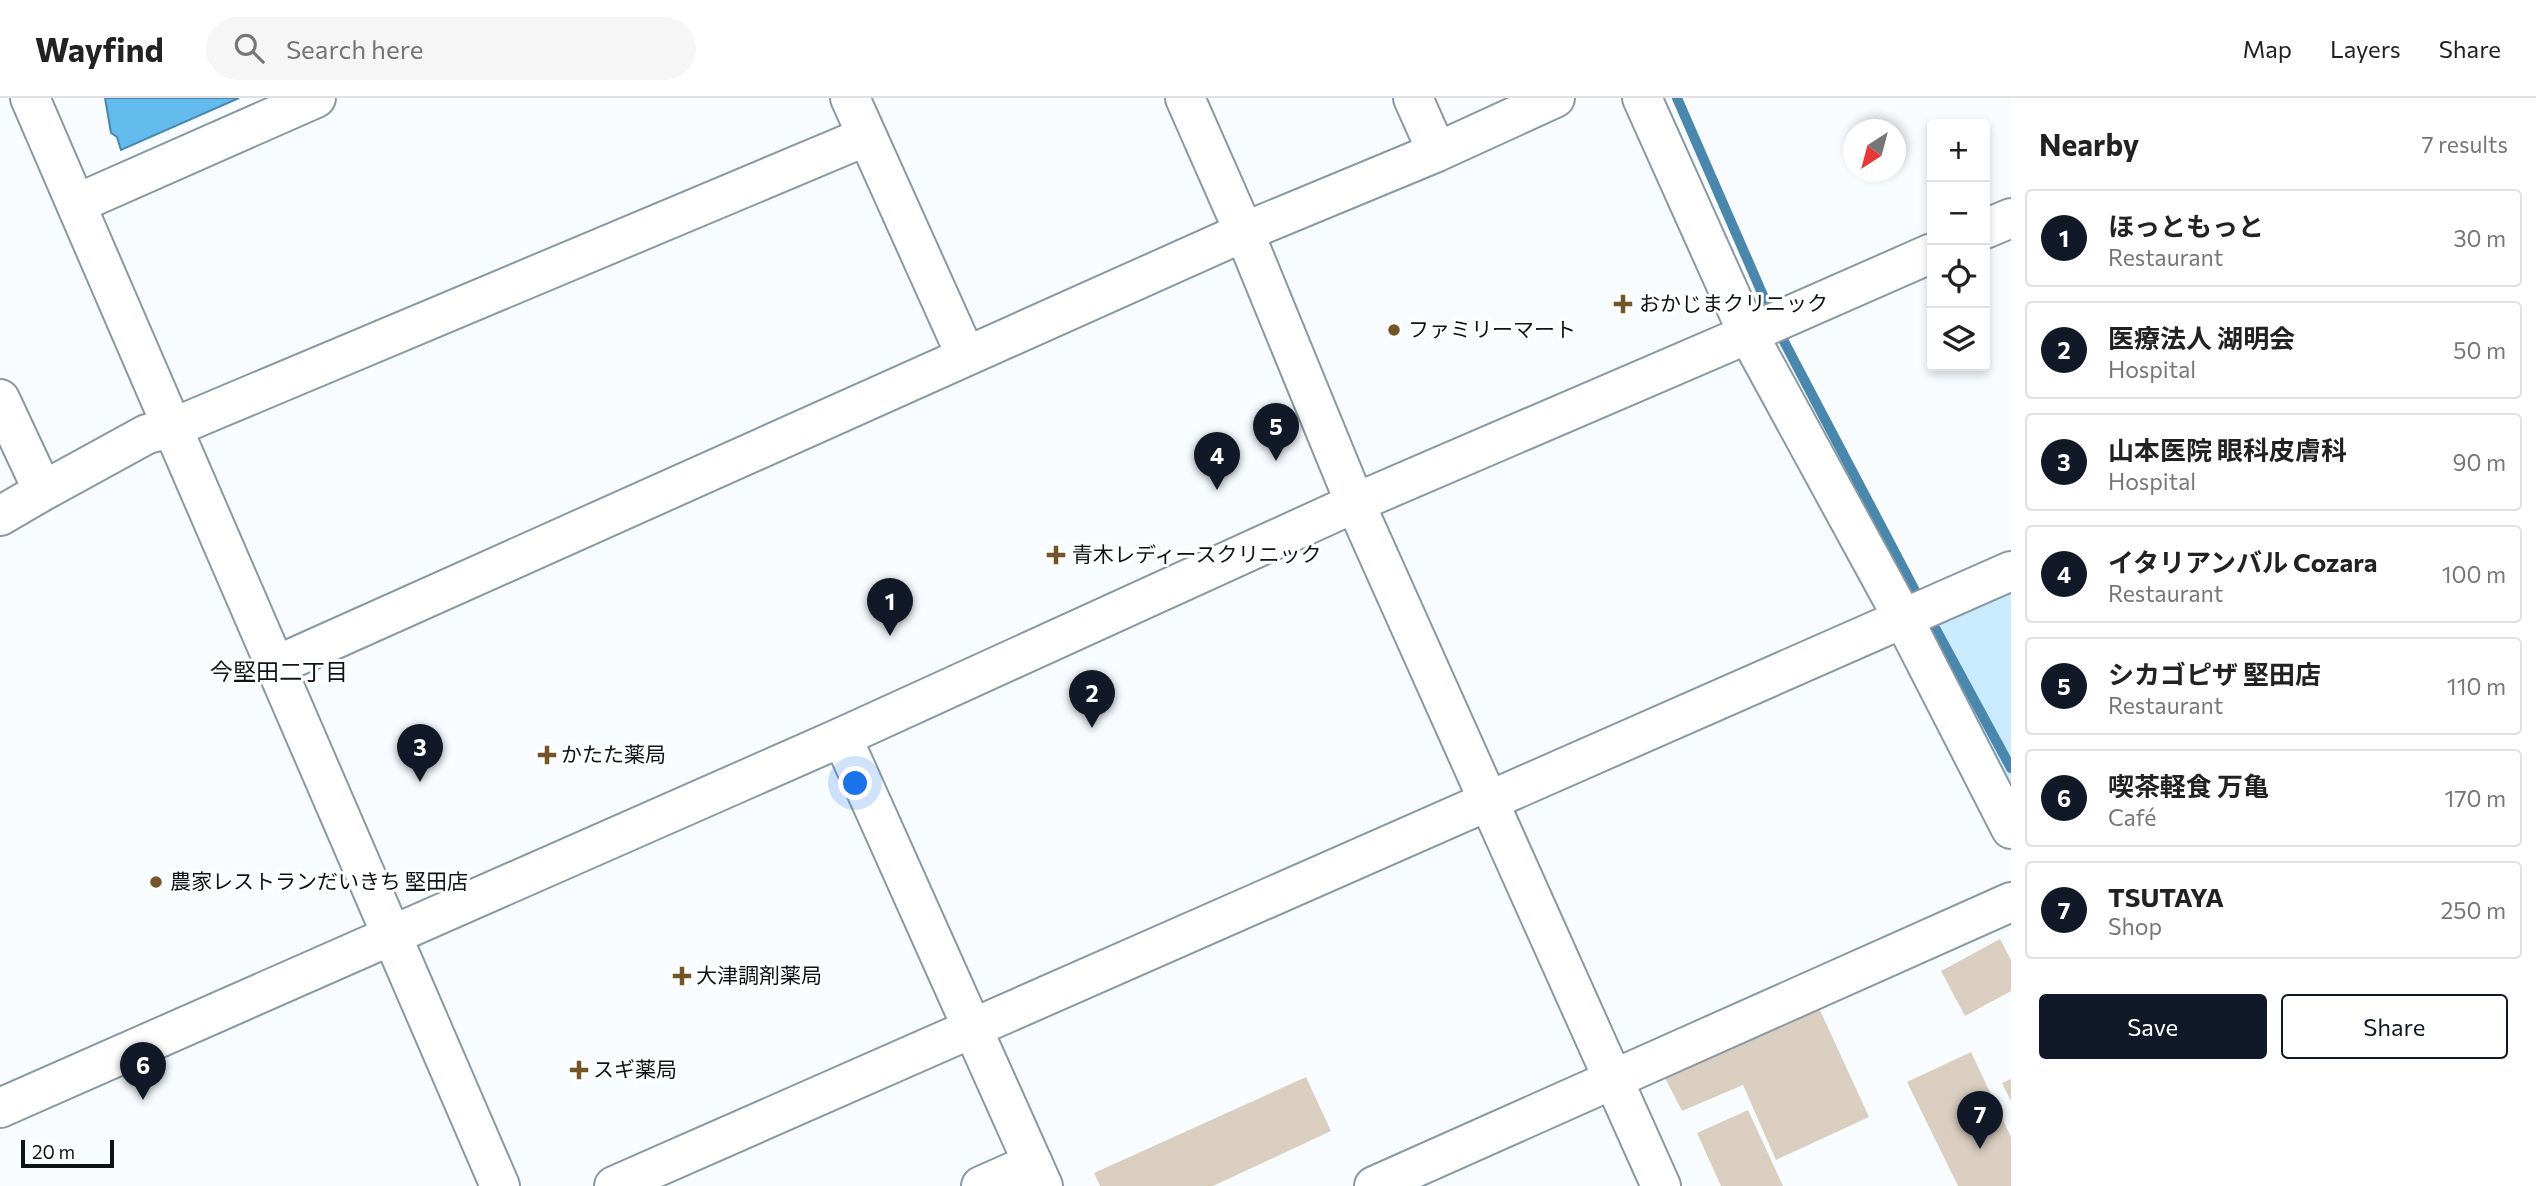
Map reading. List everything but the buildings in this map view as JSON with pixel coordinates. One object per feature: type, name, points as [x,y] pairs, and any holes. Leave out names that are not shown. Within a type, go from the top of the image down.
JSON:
[{"type":"street","points":[[30,98],[500,1186]]},
{"type":"street","points":[[76,204],[316,98]]},
{"type":"street","points":[[850,98],[966,356]]},
{"type":"street","points":[[1185,98],[1244,232],[1355,503],[1661,1186]]},
{"type":"street","points":[[1413,98],[1437,152]]},
{"type":"street","points":[[275,666],[1244,232],[1437,152],[1555,98]]},
{"type":"street","points":[[1642,98],[1748,334],[1904,620],[2011,829]]},
{"type":"street","points":[[0,516],[147,434],[172,428],[867,136]]},
{"type":"street","points":[[1990,227],[2011,218]]},
{"type":"street","points":[[0,1108],[842,737],[1355,503],[1927,255]]},
{"type":"street","points":[[0,399],[43,491]]},
{"type":"street","points":[[614,1186],[2011,571]]},
{"type":"street","points":[[842,737],[1038,1175],[981,1186]]},
{"type":"street","points":[[1374,1186],[2011,902]]},
{"type":"shaded area","points":[[2011,586],[2011,806],[1920,625]]},
{"type":"water","points":[[105,98],[239,98],[121,150],[117,137],[111,133]]},
{"type":"waterway","points":[[1677,98],[1772,316]]},
{"type":"waterway","points":[[1778,330],[1921,602]]},
{"type":"waterway","points":[[1928,615],[2011,768]]},
{"type":"place","name":"おかじまクリニック","points":[[1623,304]]},
{"type":"place","name":"ファミリーマート","points":[[1394,330]]},
{"type":"place","name":"シカゴピザ 堅田店","points":[[1276,461]]},
{"type":"place","name":"イタリアンバル Cozara","points":[[1217,490]]},
{"type":"place","name":"青木レディースクリニック","points":[[1056,555]]},
{"type":"place","name":"ほっともっと","points":[[890,636]]},
{"type":"place","name":"医療法人 湖明会","points":[[1092,728]]},
{"type":"place","name":"かたた薬局","points":[[547,755]]},
{"type":"place","name":"山本医院 眼科皮膚科","points":[[420,782]]},
{"type":"place","name":"農家レストランだいきち 堅田店","points":[[156,882]]},
{"type":"place","name":"大津調剤薬局","points":[[682,976]]},
{"type":"place","name":"スギ薬局","points":[[579,1070]]},
{"type":"place","name":"喫茶軽食 万亀","points":[[143,1100]]},
{"type":"place","name":"TSUTAYA","points":[[1980,1149]]},
{"type":"district","name":"今堅田二丁目","points":[[279,672]]}]
